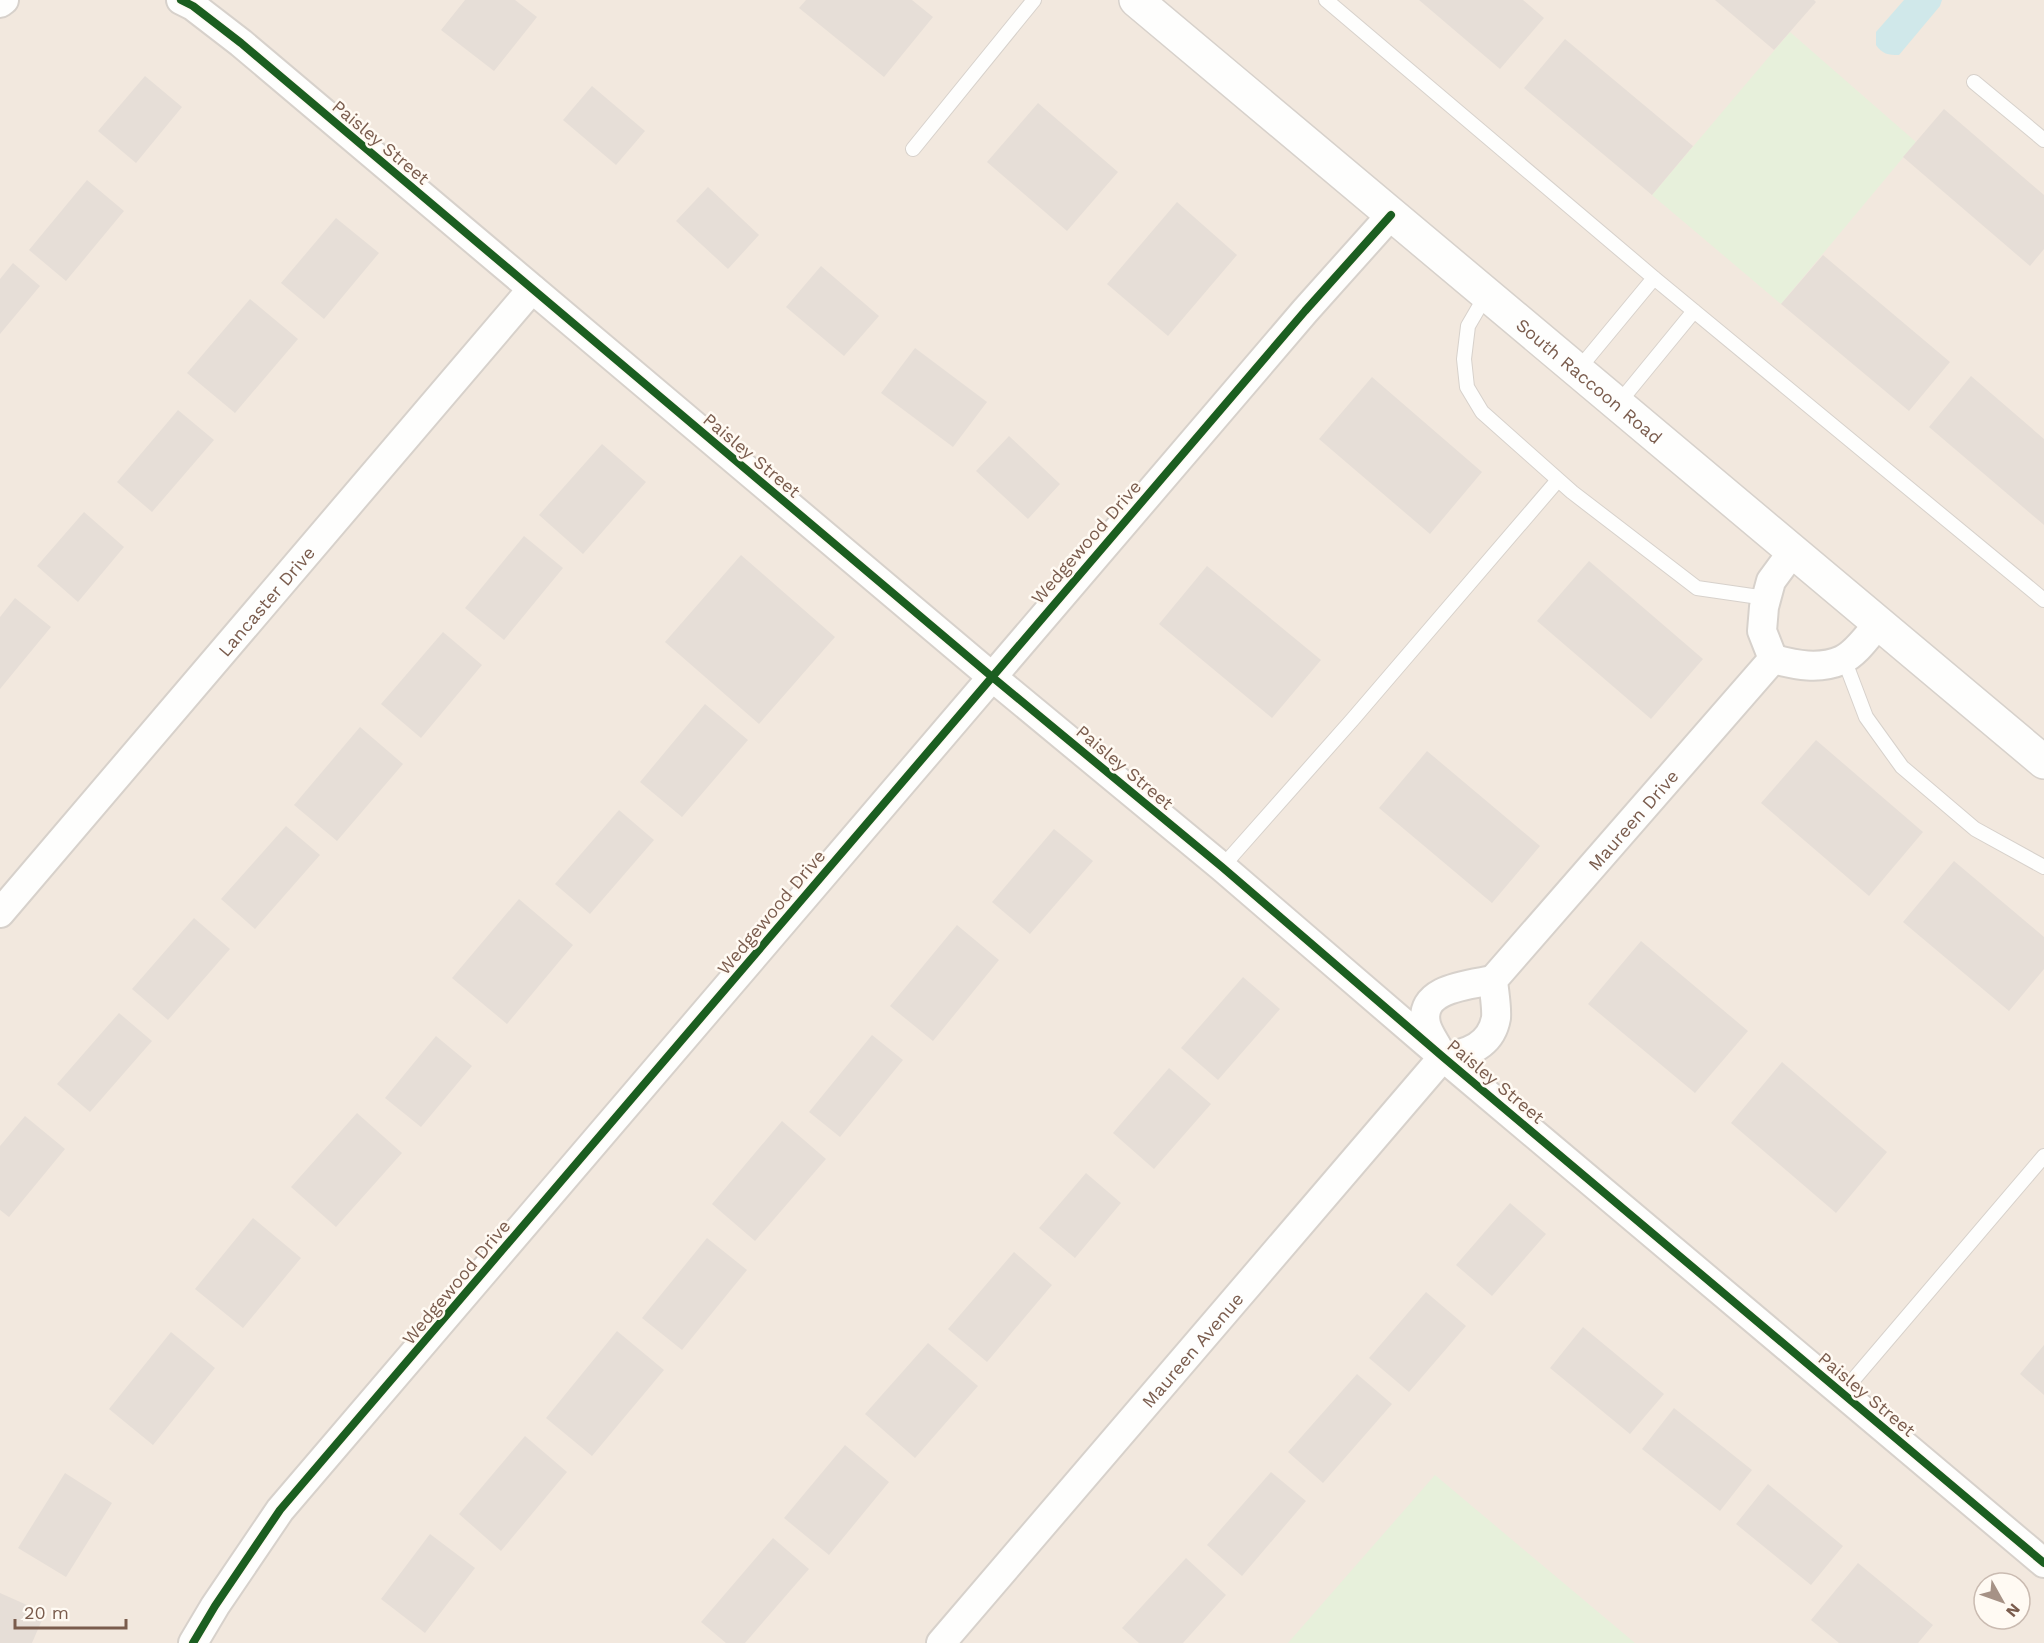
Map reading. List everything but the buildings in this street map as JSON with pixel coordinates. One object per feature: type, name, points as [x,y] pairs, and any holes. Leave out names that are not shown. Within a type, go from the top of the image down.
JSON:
[{"type":"street","points":[[0,3],[4,0]]},
{"type":"street","name":"Paisley Street","points":[[182,0],[241,43],[991,676],[1222,867],[1443,1057],[2044,1563]]},
{"type":"street","name":"South Raccoon Road","points":[[1145,3],[1390,215],[2042,758]]},
{"type":"street","name":"Wedgewood Drive","points":[[193,1643],[215,1606],[280,1510],[991,676],[1390,215]]},
{"type":"street","name":"Lancaster Drive","points":[[0,912],[532,289]]},
{"type":"street","points":[[1793,551],[1770,581],[1766,598],[1762,631],[1773,659],[1800,666],[1822,665],[1844,659],[1879,623]]},
{"type":"street","name":"Maureen Drive","points":[[1493,980],[1773,659]]},
{"type":"street","points":[[1493,980],[1496,1018],[1488,1037],[1464,1054],[1443,1057],[1426,1025],[1426,1011],[1434,998],[1448,989],[1493,980]]},
{"type":"street","name":"Maureen Avenue","points":[[941,1643],[1443,1057]]},
{"type":"lane","points":[[914,150],[1034,0]]},
{"type":"lane","points":[[1326,0],[1654,278],[2044,600]]},
{"type":"lane","points":[[1974,82],[2044,140]]},
{"type":"lane","points":[[1577,371],[1654,278]]},
{"type":"lane","points":[[1487,294],[1467,326],[1464,359],[1467,387],[1482,412],[1558,480],[1697,588],[1766,598]]},
{"type":"lane","points":[[1617,405],[1694,311]]},
{"type":"lane","points":[[1222,867],[1353,719],[1558,480]]},
{"type":"lane","points":[[1844,659],[1866,717],[1902,767],[1975,830],[2044,867]]},
{"type":"lane","points":[[1842,1393],[2042,1164]]},
{"type":"shaded area","points":[[0,0],[2044,0],[2044,1643],[0,1643]]},
{"type":"green space","points":[[1790,32],[1916,142],[1781,304],[1652,195]]},
{"type":"green space","points":[[1435,1475],[1635,1643],[1288,1643]]},
{"type":"water","points":[[1904,0],[1942,0],[1940,6],[1899,55],[1892,55],[1876,45],[1876,32]]},
{"type":"cycle path","points":[[181,0],[193,6],[241,43],[991,676],[1222,867],[1443,1057],[2044,1563]]},
{"type":"cycle path","points":[[193,1643],[215,1606],[280,1510],[1305,311],[1391,215]]}]
